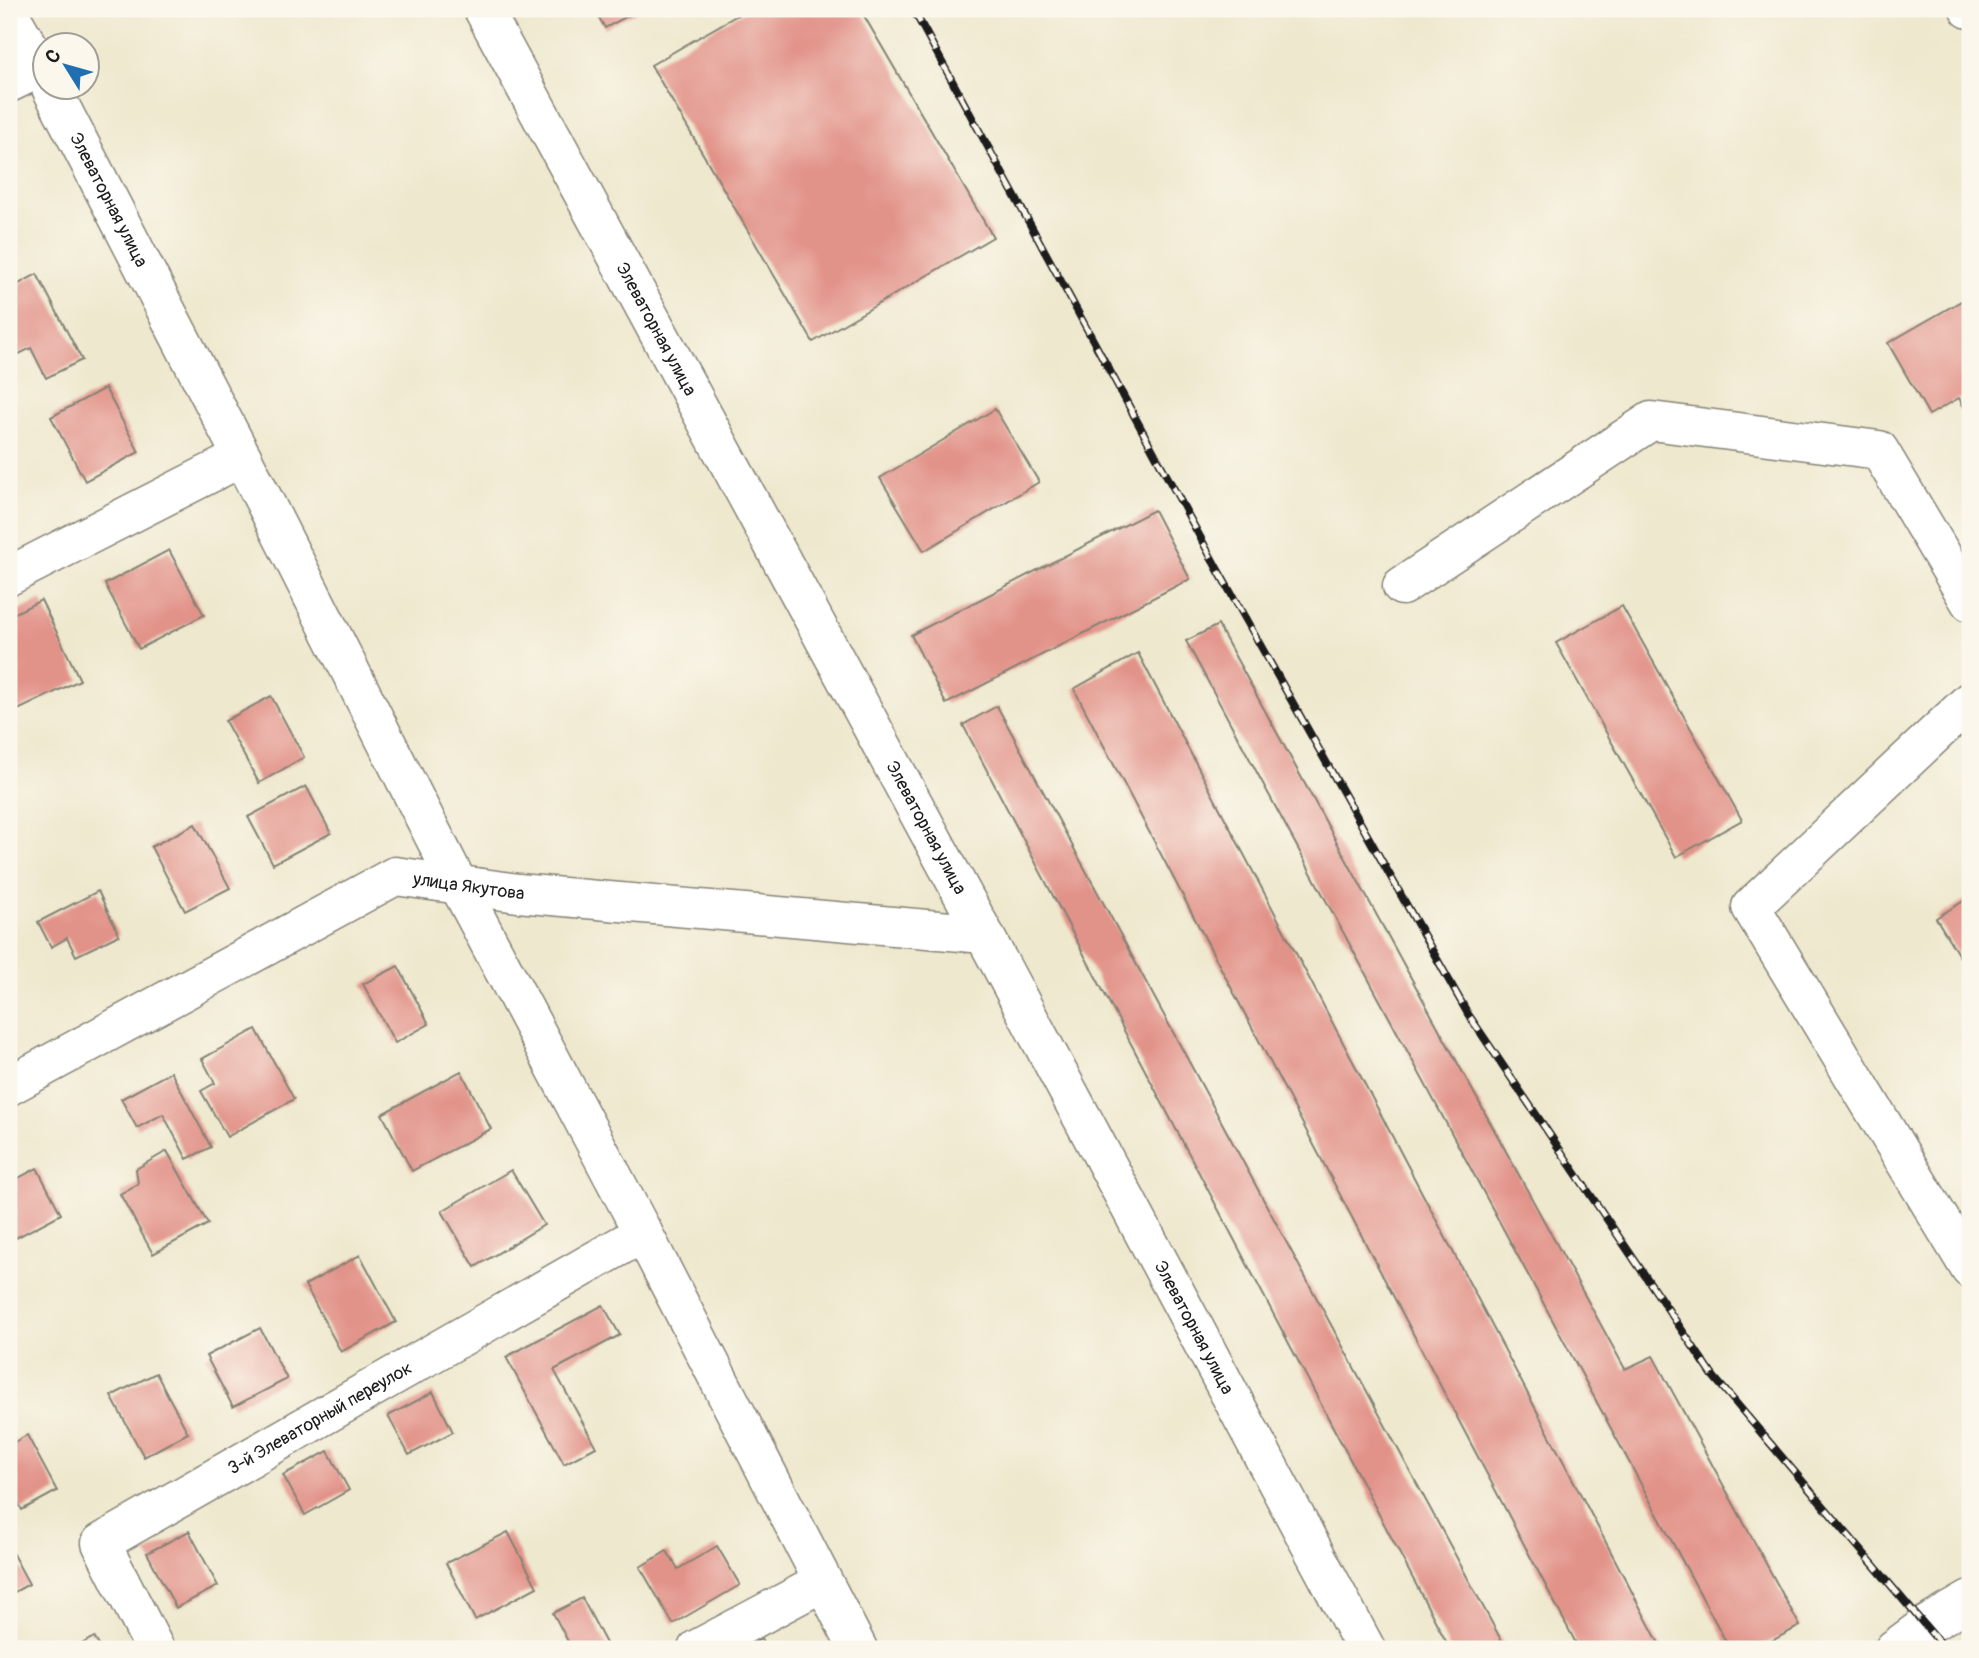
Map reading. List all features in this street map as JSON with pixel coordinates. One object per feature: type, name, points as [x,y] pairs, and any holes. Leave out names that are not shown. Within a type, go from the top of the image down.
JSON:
[{"type":"street","name":"Элеваторная улица","points":[[483,9],[984,934],[1366,1649]]},
{"type":"street","name":"Элеваторная улица","points":[[9,13],[32,69]]},
{"type":"street","name":"Элеваторная улица","points":[[49,102],[242,457],[460,886],[858,1649]]},
{"type":"street","points":[[1402,586],[1651,421],[1879,450],[1970,602]]},
{"type":"street","points":[[9,576],[242,457]]},
{"type":"street","points":[[1970,701],[1751,906],[1970,1269]]},
{"type":"street","name":"улица Якутова","points":[[9,1086],[395,876],[517,893],[984,934]]},
{"type":"street","name":"3-й Элеваторный переулок","points":[[155,1649],[101,1543],[643,1233]]},
{"type":"street","points":[[697,1649],[823,1582]]},
{"type":"street","points":[[1894,1649],[1925,1626],[1970,1600]]},
{"type":"building","points":[[594,9],[641,9],[605,28]]},
{"type":"building","points":[[748,9],[860,9],[993,237],[813,342],[651,65]]},
{"type":"building","points":[[37,274],[82,360],[46,378],[31,348],[9,359],[9,289]]},
{"type":"building","points":[[1970,296],[1970,418],[1959,398],[1929,415],[1888,343]]},
{"type":"building","points":[[105,388],[139,452],[85,481],[51,417]]},
{"type":"building","points":[[995,409],[1039,482],[924,551],[880,478]]},
{"type":"building","points":[[1154,510],[1190,579],[946,704],[911,635]]},
{"type":"building","points":[[169,550],[204,615],[139,649],[105,584]]},
{"type":"building","points":[[41,600],[80,680],[16,711],[9,697],[9,616]]},
{"type":"building","points":[[1622,606],[1742,820],[1676,857],[1556,643]]},
{"type":"building","points":[[1218,625],[1625,1369],[1653,1356],[1800,1626],[1756,1649],[1730,1649],[1186,641]]},
{"type":"building","points":[[1138,653],[1662,1649],[1579,1649],[1074,689]]},
{"type":"building","points":[[271,696],[304,757],[259,783],[225,721]]},
{"type":"building","points":[[997,706],[1506,1649],[1450,1649],[963,725]]},
{"type":"building","points":[[306,786],[331,833],[273,864],[248,817]]},
{"type":"building","points":[[195,824],[230,888],[185,911],[151,847]]},
{"type":"building","points":[[98,891],[119,935],[76,956],[67,938],[51,947],[38,922]]},
{"type":"building","points":[[1970,897],[1970,974],[1936,918]]},
{"type":"building","points":[[398,966],[429,1024],[395,1043],[363,984]]},
{"type":"building","points":[[256,1029],[294,1099],[227,1137],[201,1091],[215,1083],[202,1059]]},
{"type":"building","points":[[461,1071],[491,1129],[412,1171],[382,1114]]},
{"type":"building","points":[[171,1072],[211,1147],[187,1159],[163,1114],[137,1128],[121,1099]]},
{"type":"building","points":[[167,1151],[208,1224],[153,1254],[120,1194],[138,1184],[136,1169]]},
{"type":"building","points":[[37,1168],[61,1214],[16,1238],[9,1224],[9,1183]]},
{"type":"building","points":[[511,1170],[544,1225],[475,1267],[442,1211]]},
{"type":"building","points":[[360,1255],[396,1322],[341,1352],[305,1285]]},
{"type":"building","points":[[603,1305],[620,1335],[554,1370],[596,1447],[564,1464],[506,1357]]},
{"type":"building","points":[[260,1328],[287,1379],[233,1407],[206,1356]]},
{"type":"building","points":[[156,1373],[188,1433],[144,1457],[111,1396]]},
{"type":"building","points":[[433,1392],[453,1432],[409,1455],[388,1416]]},
{"type":"building","points":[[27,1435],[57,1491],[22,1510],[9,1486],[9,1445]]},
{"type":"building","points":[[328,1451],[349,1490],[305,1515],[283,1475]]},
{"type":"building","points":[[189,1531],[218,1586],[176,1608],[147,1553]]},
{"type":"building","points":[[508,1532],[537,1587],[475,1620],[446,1563]]},
{"type":"building","points":[[717,1546],[740,1585],[673,1624],[640,1567],[667,1551],[678,1569]]},
{"type":"building","points":[[9,1547],[29,1584],[9,1595]]},
{"type":"building","points":[[582,1598],[609,1649],[572,1649],[553,1613]]},
{"type":"building","points":[[94,1637],[101,1649],[73,1649]]},
{"type":"building","points":[[761,1639],[766,1649],[742,1649]]},
{"type":"railway","points":[[913,9],[1218,570],[1468,1014],[1713,1376],[1945,1649]]}]
